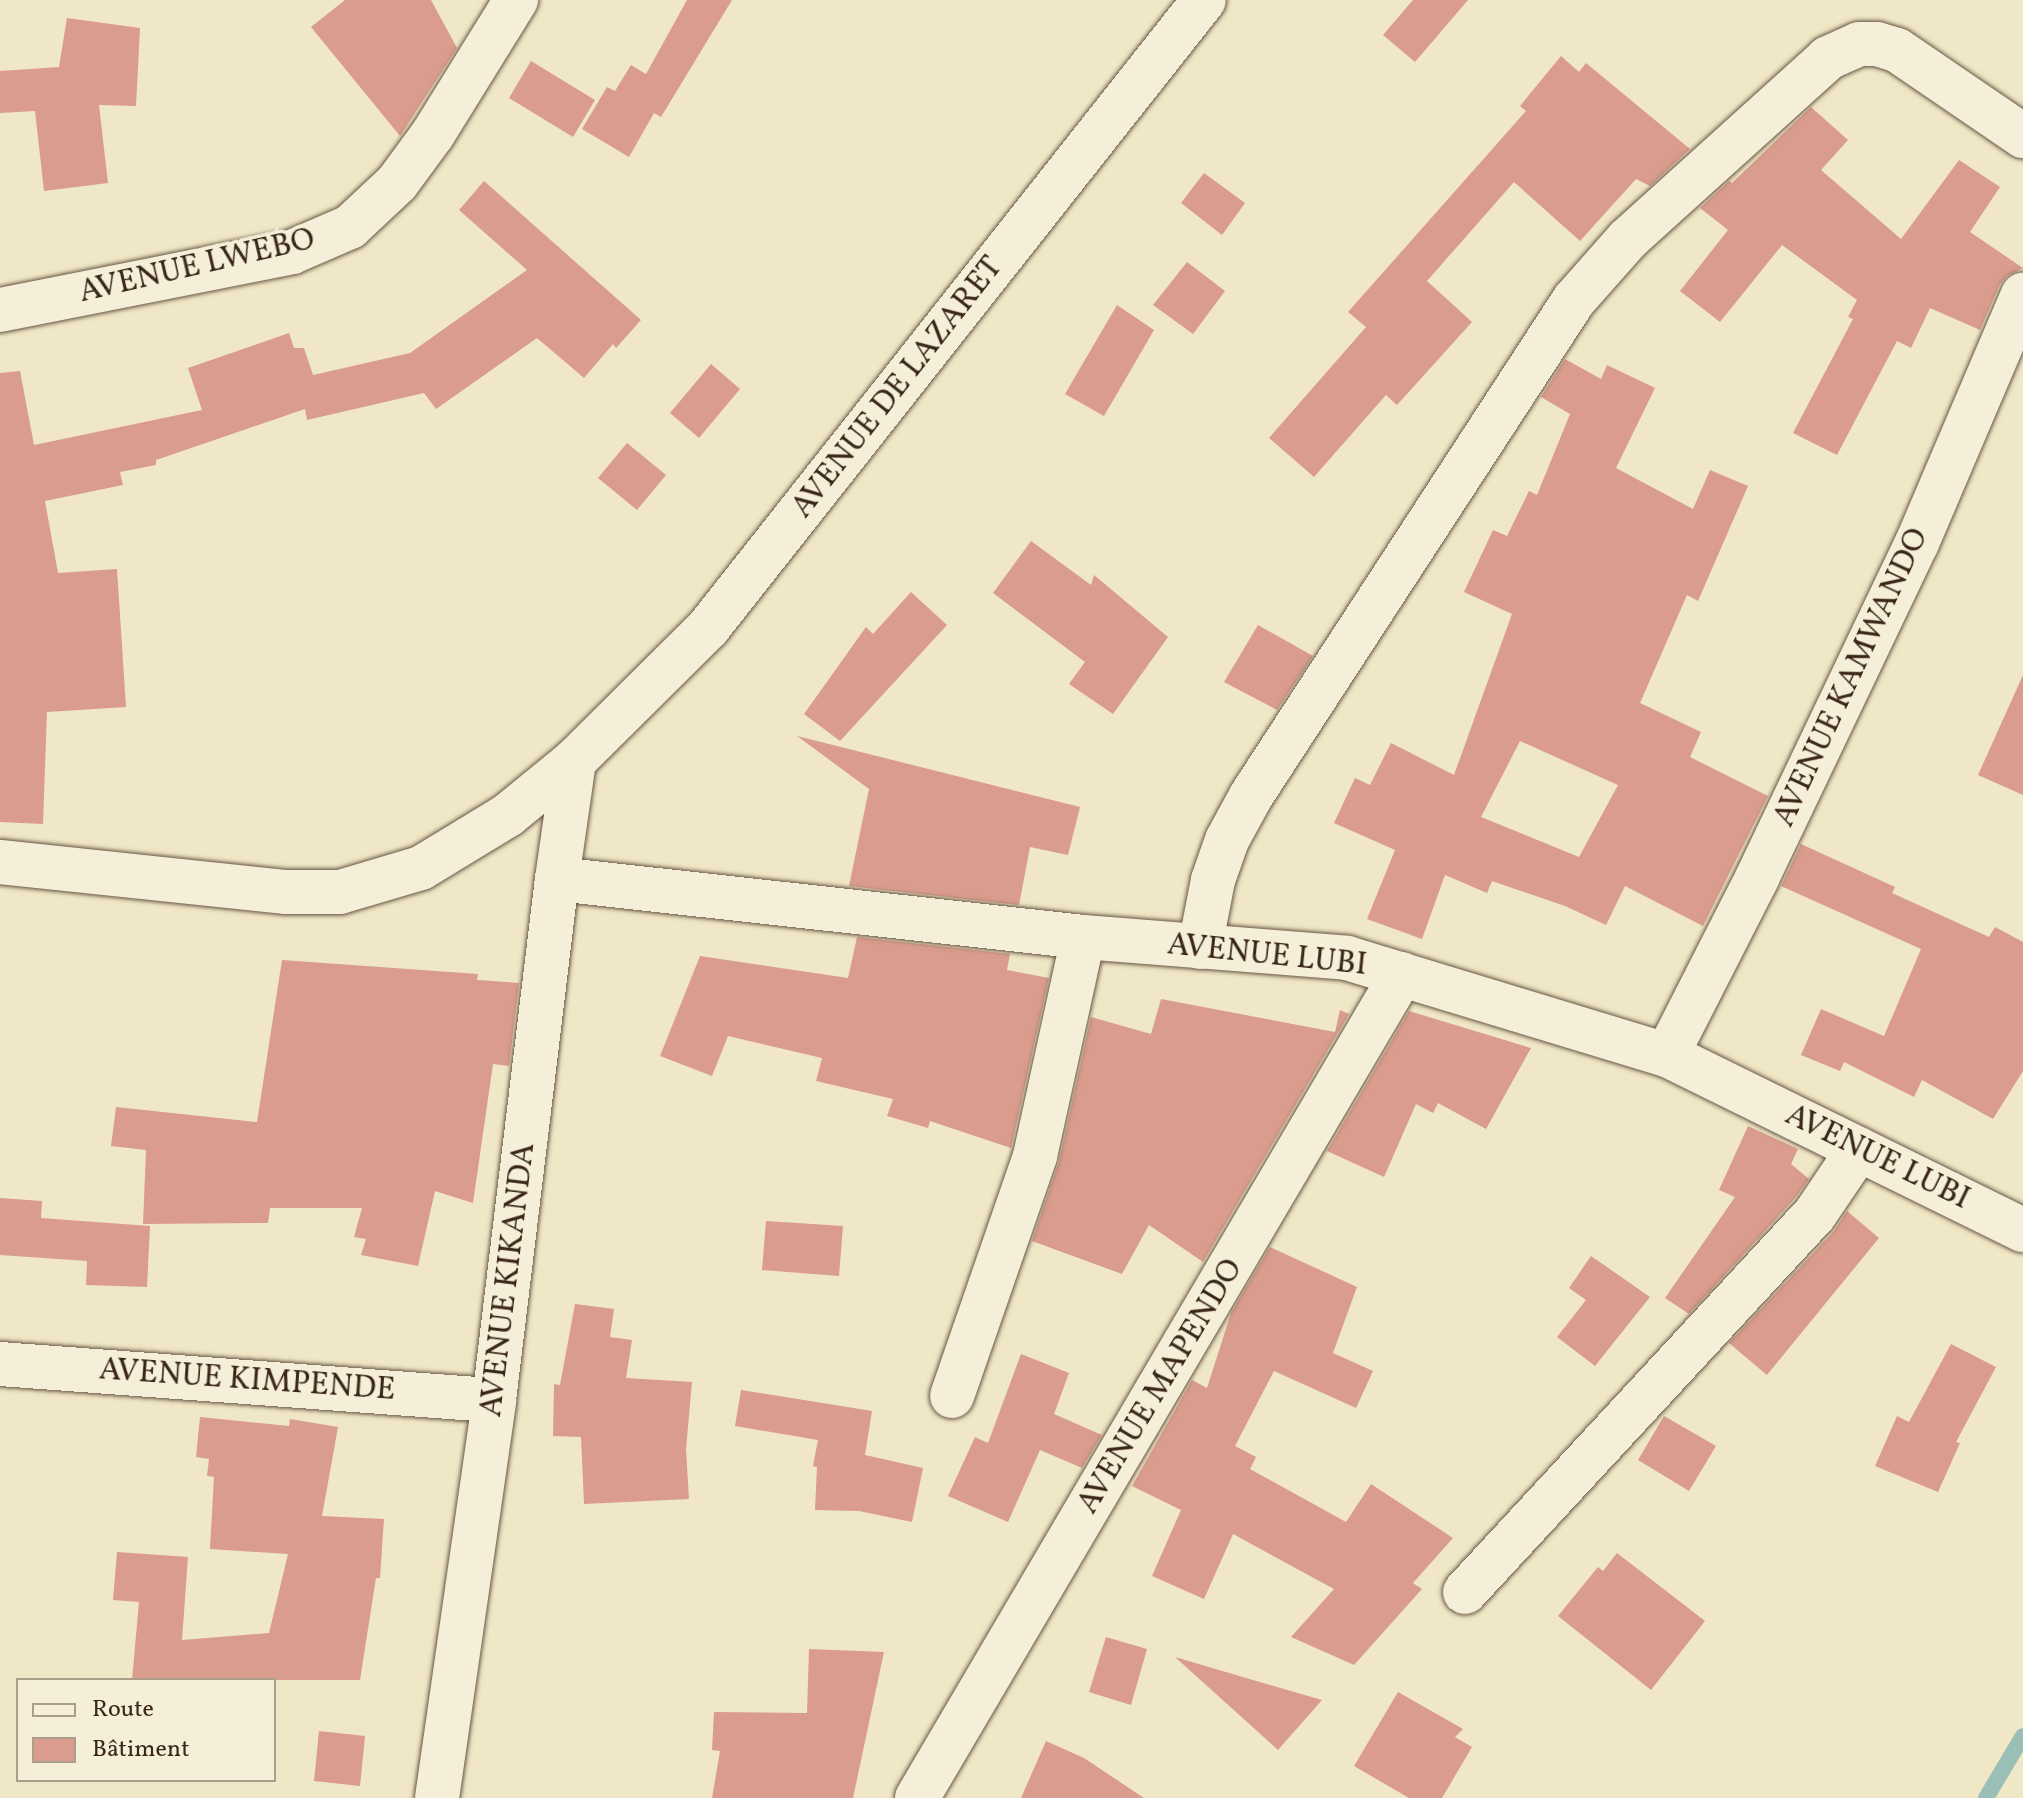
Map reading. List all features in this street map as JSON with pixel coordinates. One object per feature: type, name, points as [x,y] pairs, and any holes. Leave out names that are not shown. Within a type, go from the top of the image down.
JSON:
[{"type":"street","name":"AVENUE LWEBO","points":[[0,310],[292,252],[350,227],[397,183],[433,134],[516,0]]},
{"type":"street","name":"AVENUE DE LAZARET","points":[[0,862],[286,892],[340,892],[421,868],[508,815],[574,761],[708,628],[1204,0]]},
{"type":"street","points":[[1200,947],[1213,880],[1227,840],[1251,796],[1574,300],[1628,239],[1828,58],[1859,44],[1877,44],[1897,50],[2023,136]]},
{"type":"street","name":"AVENUE KAMWANDO","points":[[1667,1055],[1757,878],[1917,543],[2023,295]]},
{"type":"street","name":"AVENUE KIKANDA","points":[[437,1798],[494,1400],[574,761]]},
{"type":"street","name":"AVENUE LUBI","points":[[557,879],[1083,937],[1347,958],[1667,1055],[2023,1230]]},
{"type":"street","points":[[952,1396],[1035,1156],[1083,937]]},
{"type":"street","name":"AVENUE MAPENDO","points":[[917,1798],[1402,974]]},
{"type":"street","points":[[1465,1592],[1815,1214],[1859,1149]]},
{"type":"street","name":"AVENUE KIMPENDE","points":[[0,1364],[494,1400]]},
{"type":"building","points":[[345,0],[431,0],[457,48],[400,136],[311,27]]},
{"type":"building","points":[[687,0],[732,0],[661,117],[654,113],[629,157],[582,129],[607,87],[615,91],[631,65],[646,74]]},
{"type":"building","points":[[1413,0],[1468,0],[1415,62],[1383,35]]},
{"type":"building","points":[[67,18],[140,28],[136,106],[99,105],[108,183],[44,191],[35,111],[0,113],[0,71],[59,67]]},
{"type":"building","points":[[1561,56],[1579,72],[1586,63],[1690,149],[1650,186],[1636,179],[1580,241],[1514,182],[1427,281],[1472,322],[1397,405],[1386,395],[1314,477],[1269,438],[1366,327],[1348,312],[1526,111],[1520,106]]},
{"type":"building","points":[[531,61],[595,100],[573,137],[509,98]]},
{"type":"building","points":[[1811,107],[1848,140],[1821,170],[1901,239],[1959,160],[2000,187],[1970,232],[2023,268],[2007,276],[2000,284],[1980,330],[1930,308],[1911,348],[1897,341],[1837,455],[1793,433],[1853,319],[1848,317],[1857,300],[1782,245],[1720,322],[1680,291],[1728,230],[1700,208],[1729,181],[1732,183]]},
{"type":"building","points":[[1204,173],[1245,203],[1222,235],[1181,203]]},
{"type":"building","points":[[484,181],[641,320],[616,348],[613,344],[584,378],[537,338],[436,409],[424,393],[307,420],[305,409],[156,460],[156,465],[120,472],[123,485],[45,501],[58,573],[117,569],[126,707],[47,712],[43,824],[0,822],[0,373],[20,371],[34,445],[202,410],[188,368],[289,333],[294,348],[304,348],[313,375],[410,353],[527,270],[459,210]]},
{"type":"building","points":[[1187,262],[1225,291],[1193,334],[1153,305]]},
{"type":"building","points":[[1117,305],[1154,330],[1104,416],[1065,394]]},
{"type":"building","points":[[1565,359],[1601,379],[1607,365],[1655,388],[1616,468],[1693,509],[1710,470],[1748,486],[1698,601],[1687,595],[1640,703],[1701,732],[1690,757],[1768,796],[1703,926],[1625,886],[1606,925],[1565,906],[1492,881],[1487,893],[1445,875],[1422,939],[1367,919],[1395,850],[1334,823],[1355,778],[1370,785],[1391,743],[1454,775],[1512,614],[1464,592],[1493,530],[1507,536],[1529,491],[1537,495],[1570,414],[1541,397]],"holes":[[[1520,741],[1618,785],[1579,857],[1481,817]]]},
{"type":"building","points":[[711,364],[740,389],[699,438],[670,413]]},
{"type":"building","points":[[627,443],[666,475],[637,510],[598,478]]},
{"type":"building","points":[[1031,541],[1091,585],[1094,575],[1168,637],[1113,714],[1069,684],[1085,662],[993,593]]},
{"type":"building","points":[[911,592],[947,625],[840,741],[804,714],[866,627],[873,634]]},
{"type":"building","points":[[1258,625],[1313,656],[1277,710],[1224,682]]},
{"type":"building","points":[[2023,675],[2023,795],[1978,775]]},
{"type":"building","points":[[797,736],[1080,807],[1068,855],[1030,847],[1019,905],[849,886],[869,789]]},
{"type":"building","points":[[1801,844],[1895,887],[1892,893],[1989,937],[1995,927],[2023,942],[2023,1071],[1993,1119],[1922,1080],[1914,1097],[1844,1062],[1840,1071],[1801,1055],[1821,1009],[1884,1036],[1921,949],[1781,886]]},
{"type":"building","points":[[857,937],[1010,954],[1007,970],[1049,978],[1011,1148],[930,1121],[928,1128],[887,1116],[893,1099],[816,1081],[822,1058],[728,1036],[712,1076],[660,1056],[700,956],[848,978]]},
{"type":"building","points":[[282,960],[478,974],[477,980],[519,983],[509,1066],[493,1064],[473,1203],[435,1191],[418,1266],[361,1255],[366,1239],[354,1237],[362,1208],[270,1208],[268,1223],[143,1224],[146,1150],[111,1146],[116,1107],[257,1122]]},
{"type":"building","points":[[1161,999],[1335,1032],[1340,1010],[1349,1014],[1203,1262],[1149,1225],[1122,1274],[1032,1241],[1059,1162],[1091,1017],[1151,1034]]},
{"type":"building","points":[[1409,1011],[1531,1048],[1486,1129],[1438,1103],[1433,1113],[1416,1104],[1384,1177],[1327,1151]]},
{"type":"building","points":[[1748,1126],[1798,1149],[1791,1164],[1809,1179],[1689,1314],[1665,1298],[1735,1197],[1719,1190]]},
{"type":"building","points":[[0,1198],[42,1201],[41,1218],[150,1226],[147,1287],[86,1285],[87,1261],[0,1255]]},
{"type":"building","points":[[1847,1211],[1879,1238],[1767,1375],[1729,1343],[1834,1231]]},
{"type":"building","points":[[766,1221],[843,1226],[839,1276],[762,1270]]},
{"type":"building","points":[[1270,1247],[1357,1287],[1333,1353],[1373,1371],[1356,1408],[1274,1371],[1235,1446],[1256,1457],[1250,1469],[1346,1522],[1371,1484],[1453,1538],[1413,1583],[1422,1589],[1354,1665],[1291,1637],[1334,1589],[1233,1534],[1204,1599],[1152,1576],[1181,1510],[1132,1486],[1192,1380],[1207,1388],[1231,1313]]},
{"type":"building","points":[[1591,1256],[1650,1297],[1595,1366],[1557,1337],[1586,1300],[1569,1288]]},
{"type":"building","points":[[575,1304],[614,1309],[610,1337],[632,1340],[626,1378],[692,1382],[686,1449],[689,1499],[584,1504],[581,1437],[553,1436],[554,1384],[560,1385]]},
{"type":"building","points":[[1951,1344],[1996,1367],[1956,1442],[1960,1443],[1938,1492],[1875,1466],[1897,1416],[1909,1422]]},
{"type":"building","points":[[1021,1354],[1069,1373],[1054,1414],[1102,1435],[1082,1468],[1040,1450],[1008,1522],[948,1496],[975,1437],[988,1443]]},
{"type":"building","points":[[741,1390],[872,1411],[865,1455],[923,1468],[912,1522],[859,1511],[815,1510],[817,1467],[813,1466],[818,1440],[735,1426]]},
{"type":"building","points":[[1664,1416],[1716,1446],[1689,1491],[1638,1460]]},
{"type":"building","points":[[200,1417],[289,1426],[290,1419],[338,1427],[322,1516],[384,1519],[380,1578],[376,1578],[360,1680],[132,1678],[139,1602],[113,1600],[117,1552],[188,1557],[182,1640],[269,1633],[288,1554],[210,1549],[214,1477],[207,1476],[209,1459],[196,1457]]},
{"type":"building","points":[[1617,1553],[1705,1621],[1651,1690],[1558,1616],[1598,1567],[1603,1571]]},
{"type":"building","points":[[1106,1637],[1147,1649],[1131,1705],[1089,1692]]},
{"type":"building","points":[[809,1649],[884,1652],[853,1798],[712,1798],[720,1751],[712,1750],[714,1712],[807,1713]]},
{"type":"building","points":[[1175,1657],[1253,1680],[1322,1700],[1278,1750]]},
{"type":"building","points":[[1398,1692],[1463,1729],[1455,1737],[1472,1747],[1442,1798],[1409,1798],[1354,1766]]},
{"type":"building","points":[[319,1731],[365,1736],[360,1786],[314,1781]]},
{"type":"building","points":[[1046,1741],[1084,1758],[1144,1798],[1021,1798]]},
{"type":"waterway","points":[[1986,1798],[2023,1736]]}]
